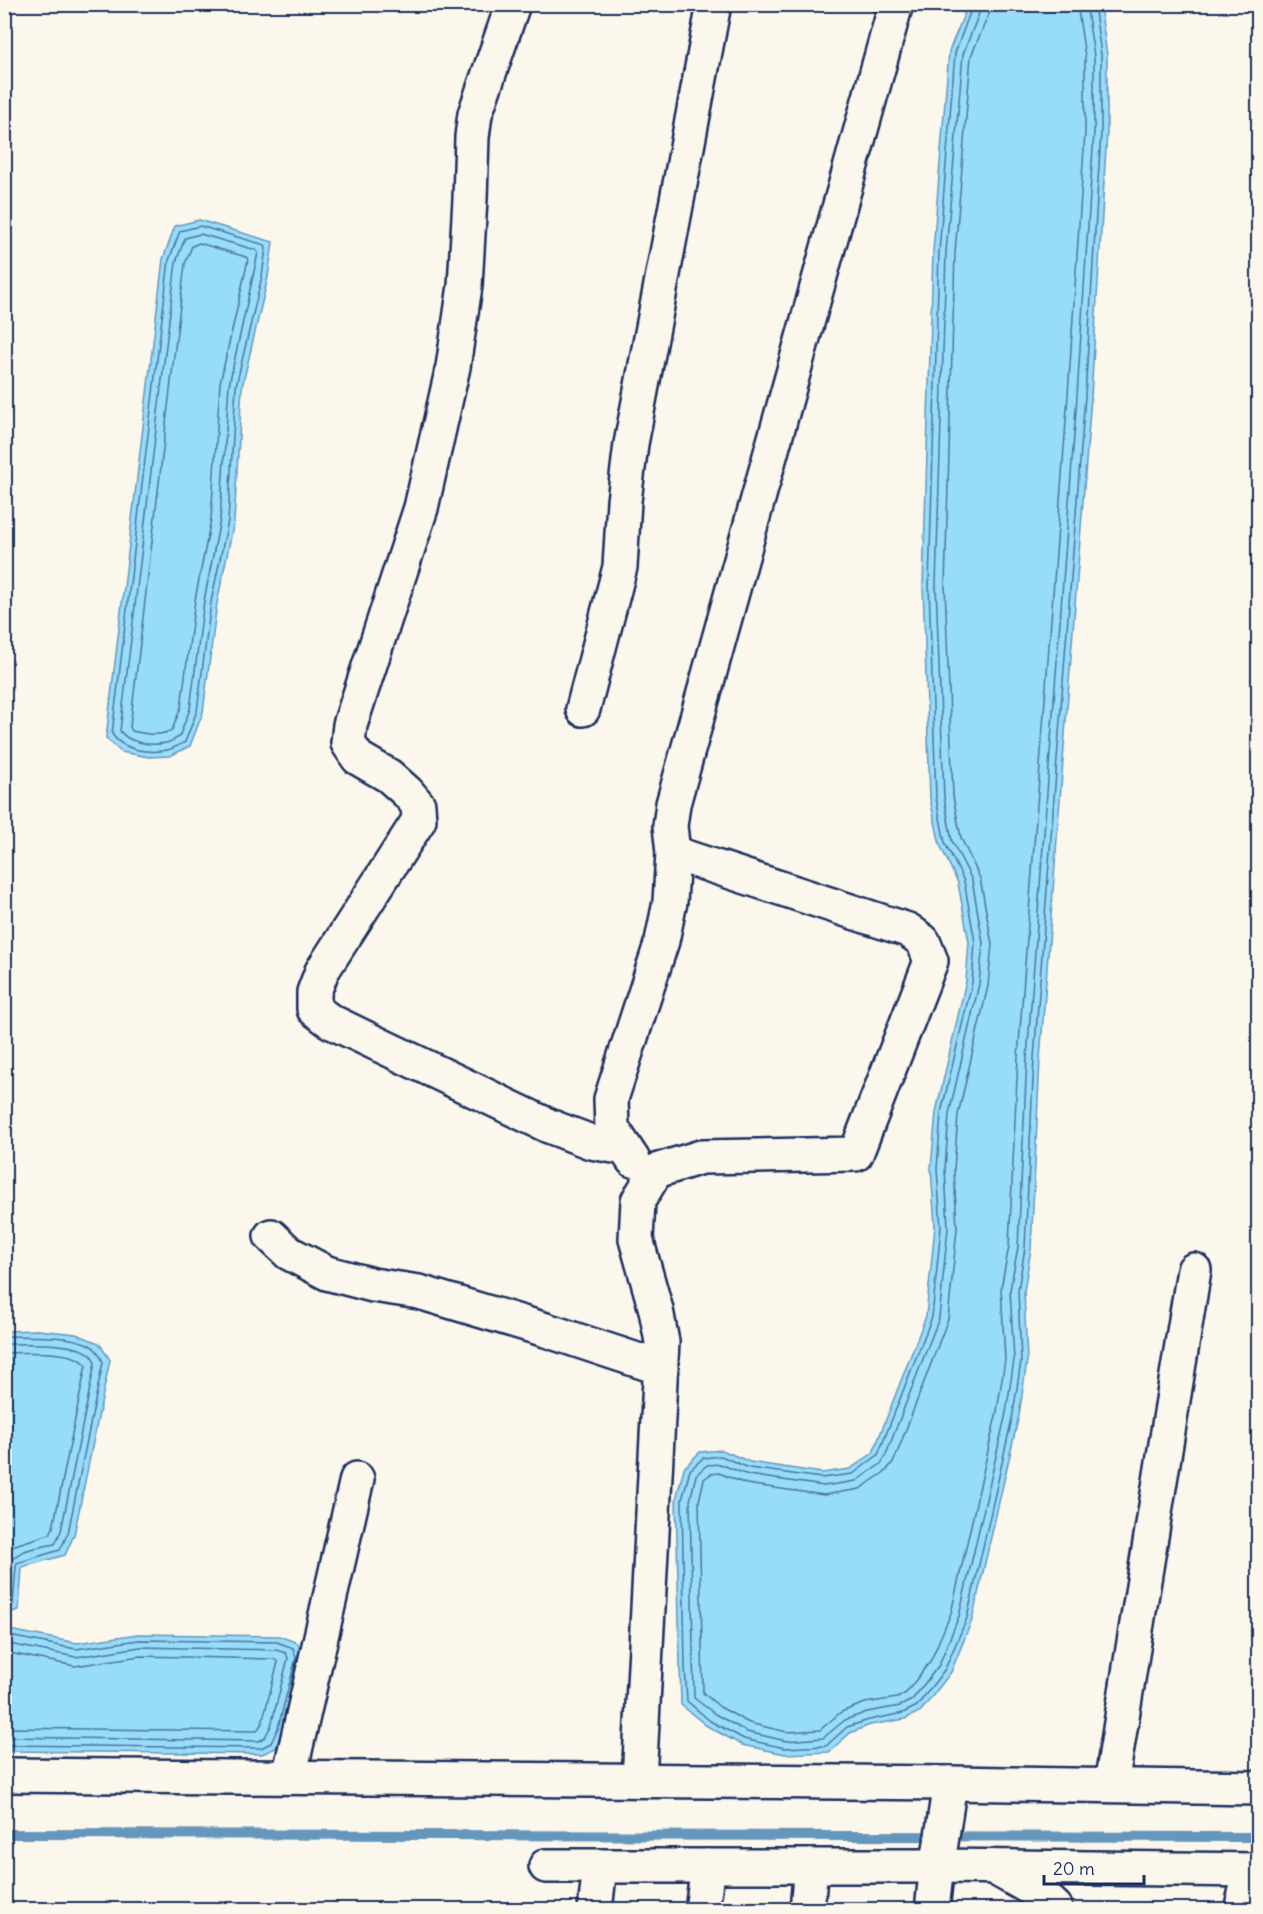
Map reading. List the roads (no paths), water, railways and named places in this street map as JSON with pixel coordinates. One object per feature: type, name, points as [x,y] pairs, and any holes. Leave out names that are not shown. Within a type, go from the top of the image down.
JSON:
[{"type":"street","points":[[513,4],[475,114],[465,286],[451,378],[421,508],[350,725],[348,743],[358,758],[388,776],[407,792],[418,805],[419,820],[322,971],[314,992],[314,1009],[330,1021],[549,1126],[591,1142],[625,1148]]},
{"type":"street","points":[[583,708],[620,567],[624,501],[631,444],[714,4]]},
{"type":"street","points":[[648,1185],[612,1128],[611,1098],[662,941],[670,902],[673,853],[670,826],[673,804],[896,4]]},
{"type":"street","points":[[639,1780],[662,1342],[636,1239],[638,1200],[656,1171],[701,1157],[856,1154],[931,961],[923,941],[908,930],[673,853]]},
{"type":"street","points":[[271,1236],[289,1253],[327,1273],[373,1285],[430,1295],[660,1368]]},
{"type":"street","points":[[1111,1785],[1194,1270]]},
{"type":"street","points":[[289,1777],[357,1479]]},
{"type":"street","points":[[4,1774],[1258,1788]]},
{"type":"street","points":[[932,1910],[950,1783]]},
{"type":"street","points":[[546,1866],[811,1866],[938,1859],[991,1866],[1255,1870],[1241,1910]]},
{"type":"street","points":[[595,1910],[600,1866]]},
{"type":"street","points":[[702,1910],[708,1866]]},
{"type":"street","points":[[807,1910],[811,1866]]},
{"type":"street","points":[[991,1866],[1041,1894],[1055,1907],[1054,1910]]},
{"type":"water","points":[[968,5],[1100,5],[1107,55],[1107,132],[1091,397],[1040,1059],[1031,1249],[1024,1291],[1027,1361],[1019,1415],[972,1620],[951,1672],[921,1711],[905,1719],[870,1725],[850,1733],[829,1752],[785,1754],[742,1745],[707,1726],[681,1705],[676,1499],[684,1468],[700,1452],[722,1450],[750,1462],[822,1473],[850,1469],[873,1453],[926,1316],[935,1227],[931,1168],[936,1112],[966,981],[969,942],[958,883],[940,845],[930,799],[923,585],[933,251],[949,51]]},
{"type":"water","points":[[199,220],[273,242],[268,277],[242,387],[234,522],[217,603],[203,712],[190,746],[170,756],[149,757],[121,752],[106,738],[163,259],[175,226]]},
{"type":"water","points":[[38,1330],[76,1334],[99,1343],[110,1360],[74,1535],[65,1555],[22,1567],[19,1610],[5,1614],[5,1331]]},
{"type":"water","points":[[4,1629],[77,1643],[138,1634],[279,1636],[298,1643],[302,1658],[276,1748],[262,1754],[5,1751]]},
{"type":"waterway","points":[[4,1834],[1258,1837]]}]
